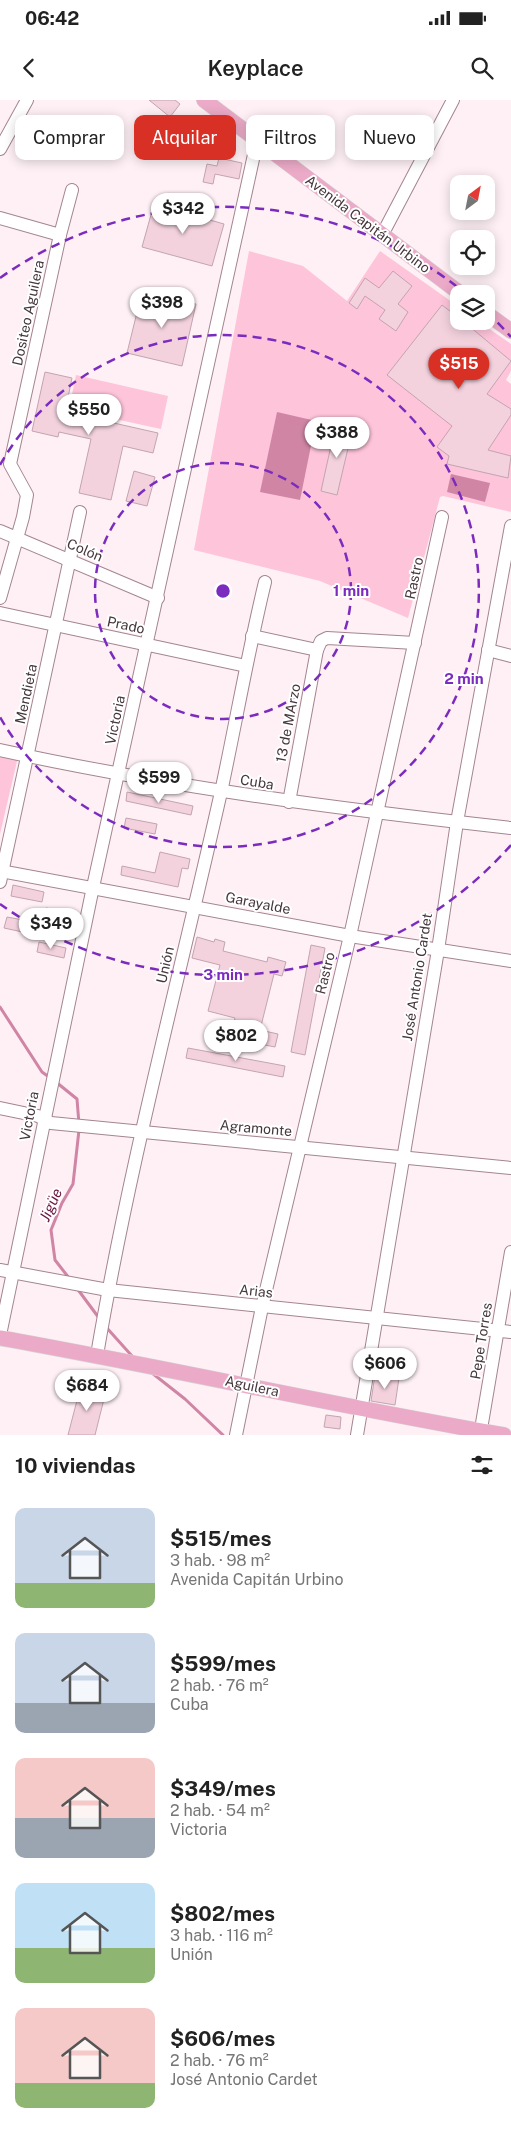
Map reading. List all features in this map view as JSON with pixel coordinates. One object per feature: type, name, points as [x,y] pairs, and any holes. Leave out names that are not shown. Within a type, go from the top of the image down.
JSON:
[{"type":"main road","name":"Avenida Capitán Urbino","points":[[204,100],[246,132]]},
{"type":"main road","name":"Avenida Capitán Urbino","points":[[282,160],[450,286]]},
{"type":"main road","points":[[495,320],[511,332]]},
{"type":"main road","name":"Aguilera","points":[[0,1336],[481,1433],[504,1435]]},
{"type":"street","points":[[0,149],[27,100]]},
{"type":"street","points":[[382,235],[452,100]]},
{"type":"street","name":"Victoria","points":[[0,1336],[6,1271],[44,1120],[253,160]]},
{"type":"street","name":"Dositeo Aguilera","points":[[0,598],[27,495],[10,464],[60,235],[72,190]]},
{"type":"street","points":[[0,218],[60,235]]},
{"type":"street","name":"Mendieta","points":[[1,875],[80,512]]},
{"type":"street","name":"Rastro","points":[[237,1434],[262,1307],[298,1147],[350,936],[442,517]]},
{"type":"street","name":"José Antonio Cardet","points":[[358,1435],[375,1319],[438,950],[457,822],[511,526]]},
{"type":"street","name":"Colón","points":[[0,530],[158,598]]},
{"type":"street","name":"Unión","points":[[97,1355],[108,1290],[142,1132],[221,792],[252,636],[265,582]]},
{"type":"street","name":"Prado","points":[[0,613],[246,666]]},
{"type":"street","points":[[252,636],[317,650],[321,642],[327,638],[415,644]]},
{"type":"street","name":"13 de MArzo","points":[[289,802],[317,650]]},
{"type":"street","points":[[488,650],[511,656]]},
{"type":"street","name":"Cuba","points":[[0,750],[119,775],[221,792],[289,802],[511,828]]},
{"type":"street","name":"Garayalde","points":[[1,875],[93,889],[350,936],[511,961]]},
{"type":"street","name":"Agramonte","points":[[0,1108],[38,1116],[51,1123],[511,1168]]},
{"type":"street","name":"Pepe Torres","points":[[481,1433],[511,1252]]},
{"type":"street","name":"Arias","points":[[6,1271],[108,1290],[511,1332]]},
{"type":"shaded area","points":[[249,251],[303,266],[347,301],[380,251],[450,301],[450,330],[491,330],[511,344],[511,371],[506,380],[511,384],[511,512],[443,496],[440,497],[408,618],[320,581],[194,550]]},
{"type":"shaded area","points":[[76,375],[168,396],[161,429],[69,409]]},
{"type":"shaded area","points":[[277,412],[316,421],[300,500],[260,492]]},
{"type":"shaded area","points":[[451,474],[490,483],[485,502],[447,492]]},
{"type":"shaded area","points":[[0,754],[18,757],[0,834]]},
{"type":"building","points":[[149,100],[175,100],[180,104],[172,115],[168,115]]},
{"type":"building","points":[[218,160],[242,163],[239,179],[215,174],[213,184],[203,182],[207,164],[217,166]]},
{"type":"building","points":[[154,204],[224,224],[212,266],[142,247]]},
{"type":"building","points":[[393,271],[412,286],[398,304],[408,312],[396,331],[379,319],[385,310],[365,296],[357,309],[349,303],[365,278],[379,288]]},
{"type":"building","points":[[142,292],[196,304],[182,366],[127,353]]},
{"type":"building","points":[[442,305],[450,311],[450,330],[474,330],[511,361],[487,394],[511,409],[511,415],[488,450],[511,456],[508,478],[447,464],[449,456],[437,447],[452,426],[387,375]]},
{"type":"building","points":[[45,372],[72,378],[65,412],[158,433],[153,453],[123,446],[111,500],[79,493],[91,439],[59,432],[58,437],[32,431]]},
{"type":"building","points":[[336,423],[353,427],[337,495],[321,491]]},
{"type":"building","points":[[134,471],[155,477],[147,506],[126,501]]},
{"type":"building","points":[[127,792],[193,806],[191,815],[126,801]]},
{"type":"building","points":[[126,818],[157,824],[155,834],[124,828]]},
{"type":"building","points":[[160,852],[190,859],[188,869],[182,868],[178,887],[121,875],[122,866],[155,873]]},
{"type":"building","points":[[13,885],[44,892],[42,902],[11,896]]},
{"type":"building","points":[[46,908],[76,914],[73,926],[44,919]]},
{"type":"building","points":[[7,917],[34,922],[32,934],[4,928]]},
{"type":"building","points":[[197,937],[214,942],[215,939],[225,942],[223,951],[267,962],[268,957],[286,962],[282,976],[274,974],[260,1030],[278,1034],[275,1047],[230,1038],[235,1018],[208,1011],[220,965],[192,958]]},
{"type":"building","points":[[39,942],[66,948],[64,958],[37,952]]},
{"type":"building","points":[[311,945],[325,948],[305,1055],[291,1052]]},
{"type":"building","points":[[188,1048],[285,1066],[283,1077],[186,1058]]},
{"type":"building","points":[[375,1375],[399,1378],[395,1405],[371,1401]]},
{"type":"building","points":[[81,1385],[106,1391],[95,1435],[68,1435]]},
{"type":"building","points":[[326,1415],[341,1417],[340,1429],[324,1427]]},
{"type":"waterway","name":"Jigüe","points":[[0,1007],[42,1072],[49,1077]]},
{"type":"waterway","name":"Jigüe","points":[[56,1082],[77,1099],[79,1124]]},
{"type":"waterway","name":"Jigüe","points":[[69,1278],[55,1260],[51,1230],[62,1203],[73,1184],[79,1130]]},
{"type":"waterway","name":"Jigüe","points":[[76,1287],[99,1318]]},
{"type":"waterway","name":"Jigüe","points":[[106,1327],[132,1356]]},
{"type":"waterway","name":"Jigüe","points":[[152,1373],[185,1399],[223,1435]]}]
